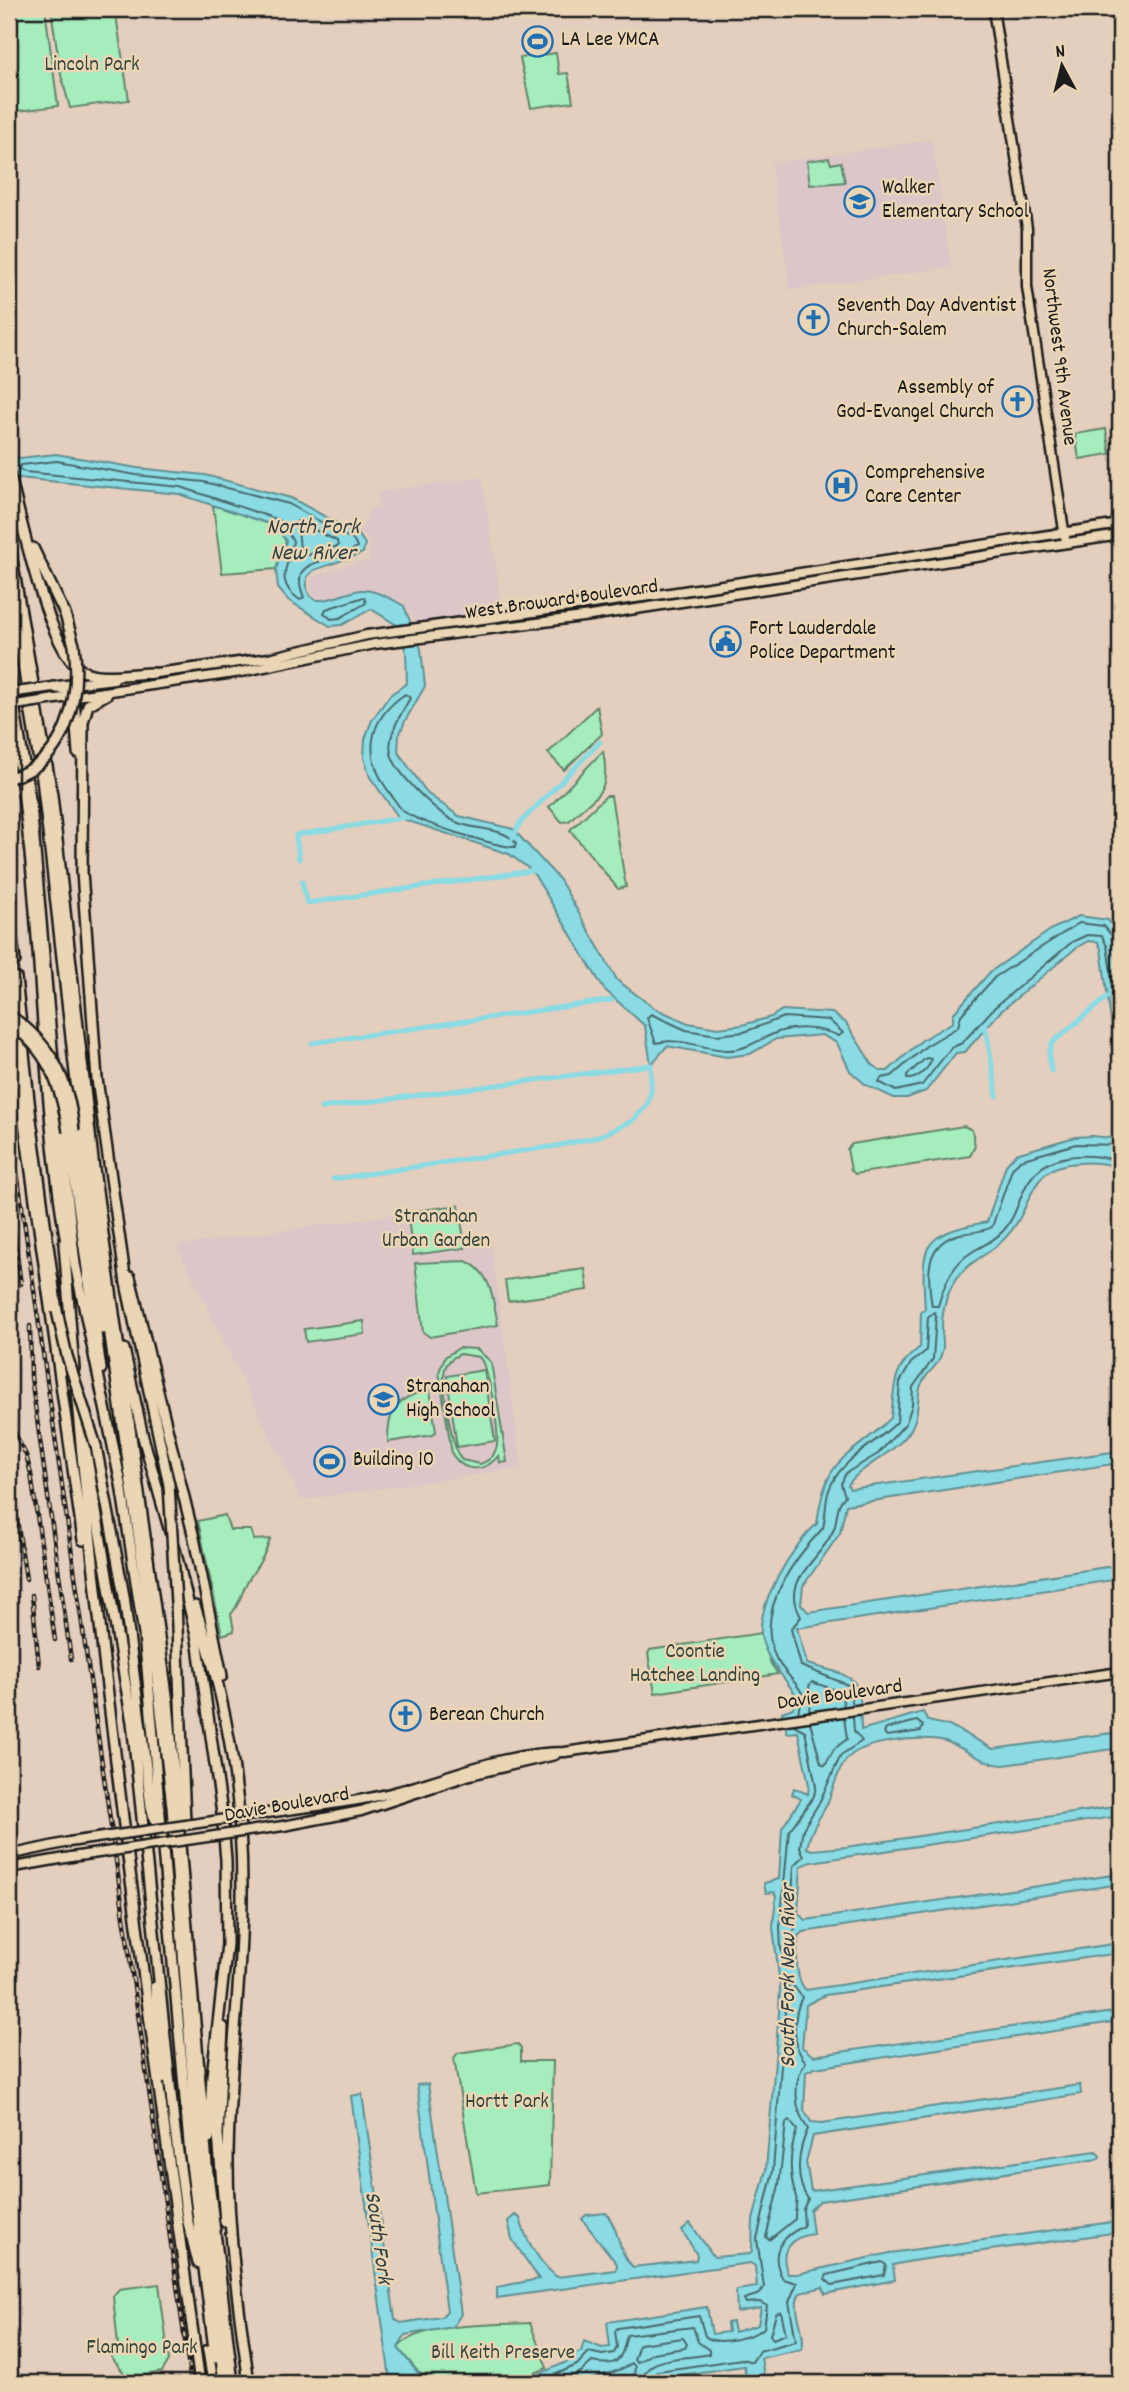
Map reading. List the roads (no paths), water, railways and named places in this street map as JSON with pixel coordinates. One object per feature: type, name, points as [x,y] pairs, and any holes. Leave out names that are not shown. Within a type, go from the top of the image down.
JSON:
[{"type":"highway","points":[[9,473],[45,606],[68,658],[79,669],[89,673],[153,673]]},
{"type":"highway","points":[[9,778],[38,765],[61,735],[74,694],[74,645],[65,614],[32,545],[15,496]]},
{"type":"highway","points":[[9,542],[52,794],[87,1110],[157,1619],[183,1855],[207,2165],[233,2383]]},
{"type":"highway","points":[[9,582],[43,787],[81,1128],[150,1616],[172,1806],[199,2166],[224,2383]]},
{"type":"highway","points":[[9,676],[33,821],[71,1236],[86,1327],[117,1468]]},
{"type":"highway","points":[[53,687],[67,690],[74,698],[81,779],[88,986],[113,1195],[128,1296],[169,1485],[186,1811],[183,1855]]},
{"type":"highway","points":[[81,779],[84,713],[90,702],[107,694]]},
{"type":"highway","points":[[9,707],[26,822],[50,1117],[63,1224],[84,1499],[136,1937],[200,2383]]},
{"type":"highway","points":[[9,914],[31,1119],[57,1311],[67,1356],[96,1446],[124,1596],[151,1806],[159,1835]]},
{"type":"highway","points":[[9,955],[25,1131],[92,1609],[102,1649]]},
{"type":"highway","points":[[9,1015],[32,1033],[54,1059],[69,1094],[71,1132],[117,1468],[148,1668],[190,2155],[213,2383]]},
{"type":"highway","points":[[9,1023],[35,1045],[52,1070],[62,1096],[71,1132],[96,1295],[120,1416]]},
{"type":"highway","points":[[113,1195],[204,1578],[234,1745],[242,1900],[230,2066],[228,2168],[236,2293]]},
{"type":"highway","points":[[63,1224],[127,1551],[143,1668],[198,2263],[213,2367],[218,2383]]},
{"type":"highway","points":[[111,1295],[143,1437],[178,1558],[213,1663],[235,1778]]},
{"type":"highway","points":[[76,1399],[117,1622],[145,1831],[180,2169],[187,2218],[198,2263]]},
{"type":"highway","points":[[178,1558],[197,1639],[223,1819],[226,1955],[219,2148],[226,2233],[249,2383]]},
{"type":"highway","points":[[154,1933],[156,2015],[169,2158]]},
{"type":"highway","points":[[207,2165],[213,2062],[226,1955]]},
{"type":"main road","name":"Northwest 9th Avenue","points":[[993,9],[1027,228],[1027,287],[1066,543]]},
{"type":"main road","name":"West Broward Boulevard","points":[[9,693],[269,657],[367,635],[701,588],[1120,524]]},
{"type":"main road","name":"West Broward Boulevard","points":[[9,707],[107,694],[393,642],[648,607],[1120,535]]},
{"type":"main road","points":[[707,598],[718,591],[749,586],[752,580]]},
{"type":"main road","points":[[648,607],[654,602],[696,595],[701,588]]},
{"type":"main road","points":[[311,657],[316,650],[360,641],[367,635]]},
{"type":"main road","name":"Davie Boulevard","points":[[9,1868],[283,1826],[372,1808],[459,1779],[565,1752],[1120,1672]]},
{"type":"main road","name":"Davie Boulevard","points":[[9,1855],[69,1842],[389,1794],[484,1763],[530,1753],[565,1752]]},
{"type":"main road","points":[[513,1764],[530,1753]]},
{"type":"water","name":"North Fork New River","points":[[56,454],[137,468],[205,475],[291,498],[359,535],[365,544],[363,553],[314,570],[307,577],[307,590],[311,597],[326,600],[354,591],[367,590],[384,595],[404,606],[421,649],[425,686],[405,721],[399,736],[398,752],[428,794],[459,816],[513,829],[560,880],[617,980],[654,1008],[688,1023],[718,1028],[771,1017],[782,1010],[832,1013],[846,1023],[872,1064],[881,1071],[888,1071],[922,1040],[953,1022],[953,1014],[990,972],[1052,929],[1079,916],[1108,920],[1120,936],[1120,1039],[1112,1028],[1101,949],[1098,942],[1088,941],[1000,1012],[965,1052],[956,1053],[926,1091],[907,1098],[894,1098],[866,1085],[850,1071],[837,1043],[822,1035],[776,1039],[750,1054],[727,1057],[667,1046],[651,1065],[645,1026],[604,989],[532,871],[509,854],[399,818],[370,777],[364,758],[365,739],[372,720],[390,695],[407,683],[406,652],[395,624],[371,609],[342,625],[330,626],[288,600],[278,588],[276,569],[286,541],[276,526],[179,494],[9,477],[9,455],[20,458]]},
{"type":"water","name":"South Fork New River","points":[[1075,1137],[1120,1139],[1120,1169],[1100,1163],[1079,1163],[1049,1171],[1040,1180],[1006,1237],[968,1266],[950,1290],[945,1303],[941,1355],[922,1382],[915,1420],[908,1434],[854,1477],[848,1485],[850,1489],[1120,1451],[1120,1463],[846,1505],[840,1533],[803,1586],[801,1604],[808,1612],[1120,1565],[1120,1579],[797,1628],[807,1664],[840,1673],[854,1681],[860,1698],[861,1730],[923,1712],[928,1721],[953,1727],[993,1749],[1120,1732],[1120,1748],[1004,1765],[988,1762],[953,1744],[935,1739],[892,1741],[864,1748],[853,1753],[843,1765],[807,1848],[812,1850],[846,1847],[1120,1806],[1120,1816],[811,1862],[801,1866],[798,1913],[806,1920],[1120,1874],[1120,1884],[803,1932],[798,1936],[797,1964],[799,1978],[806,1990],[1120,1943],[1120,1953],[825,1995],[806,2005],[802,2047],[813,2056],[1120,2011],[1120,2021],[815,2068],[806,2072],[804,2110],[811,2122],[822,2123],[1080,2085],[1081,2094],[813,2136],[806,2162],[811,2191],[1096,2151],[1100,2156],[1098,2159],[820,2201],[810,2210],[813,2234],[792,2242],[784,2258],[788,2274],[797,2274],[890,2253],[1120,2221],[1120,2232],[912,2261],[893,2265],[895,2280],[825,2294],[823,2287],[800,2293],[797,2306],[802,2349],[761,2358],[764,2376],[774,2375],[776,2383],[747,2383],[744,2366],[659,2378],[659,2383],[653,2383],[652,2380],[629,2383],[518,2383],[574,2359],[573,2354],[581,2352],[584,2341],[602,2348],[610,2347],[607,2322],[707,2307],[712,2334],[728,2332],[727,2323],[732,2322],[734,2332],[758,2325],[761,2308],[737,2312],[736,2290],[757,2287],[755,2266],[750,2263],[497,2298],[497,2287],[539,2279],[512,2239],[508,2221],[515,2215],[520,2218],[534,2250],[557,2277],[616,2270],[617,2264],[582,2219],[586,2215],[606,2213],[611,2219],[624,2254],[633,2267],[696,2260],[697,2255],[682,2230],[690,2223],[714,2257],[750,2254],[752,2251],[753,2220],[766,2170],[780,1985],[773,1927],[776,1896],[774,1892],[766,1893],[764,1883],[779,1879],[782,1828],[801,1799],[792,1794],[794,1788],[808,1794],[809,1785],[798,1732],[787,1733],[782,1712],[793,1708],[796,1696],[772,1663],[765,1648],[761,1627],[764,1611],[787,1561],[817,1524],[826,1484],[833,1471],[840,1461],[891,1418],[894,1387],[899,1370],[920,1347],[921,1312],[925,1309],[925,1257],[929,1246],[948,1232],[987,1222],[1006,1165],[1016,1154]]},
{"type":"water","name":"South Fork","points":[[428,2084],[461,2314],[453,2327],[405,2335],[398,2348],[418,2373],[441,2383],[377,2383],[390,2379],[351,2096],[362,2094],[395,2319],[401,2323],[441,2317],[447,2311],[417,2085]]},
{"type":"waterway","points":[[513,838],[520,823],[600,742]]},
{"type":"waterway","points":[[299,859],[296,835],[407,817]]},
{"type":"waterway","points":[[302,881],[307,903],[538,870]]},
{"type":"waterway","points":[[1051,1071],[1049,1055],[1052,1043],[1107,997]]},
{"type":"waterway","points":[[312,1043],[612,1000]]},
{"type":"waterway","points":[[985,1023],[997,1096]]},
{"type":"waterway","points":[[321,1108],[651,1065],[651,1091],[647,1105],[632,1121],[598,1137],[556,1146],[333,1179]]},
{"type":"railway","points":[[9,1116],[191,2383]]},
{"type":"railway","points":[[9,1200],[21,1284]]},
{"type":"railway","points":[[30,1326],[31,1377],[71,1659]]},
{"type":"railway","points":[[9,1422],[26,1455],[31,1474],[55,1640]]},
{"type":"railway","points":[[14,1467],[15,1507],[26,1579]]},
{"type":"railway","points":[[32,1595],[39,1666]]},
{"type":"place","name":"LA Lee YMCA","points":[[538,41]]},
{"type":"place","name":"Walker Elementary School","points":[[859,201]]},
{"type":"place","name":"Seventh Day Adventist Church-Salem","points":[[814,319]]},
{"type":"place","name":"Assembly of God-Evangel Church","points":[[1017,401]]},
{"type":"place","name":"Comprehensive Care Center","points":[[842,486]]},
{"type":"place","name":"Fort Lauderdale Police Department","points":[[726,642]]},
{"type":"place","name":"Stranahan High School","points":[[383,1400]]},
{"type":"place","name":"Building 10","points":[[330,1461]]},
{"type":"place","name":"Berean Church","points":[[406,1716]]},
{"type":"park label","name":"Lincoln Park","points":[[92,66]]},
{"type":"park label","name":"Stranahan Urban Garden","points":[[436,1230]]},
{"type":"park label","name":"Coontie Hatchee Landing","points":[[695,1665]]},
{"type":"park label","name":"Hortt Park","points":[[507,2103]]},
{"type":"park label","name":"Flamingo Park","points":[[142,2349]]},
{"type":"park label","name":"Bill Keith Preserve","points":[[503,2354]]}]
